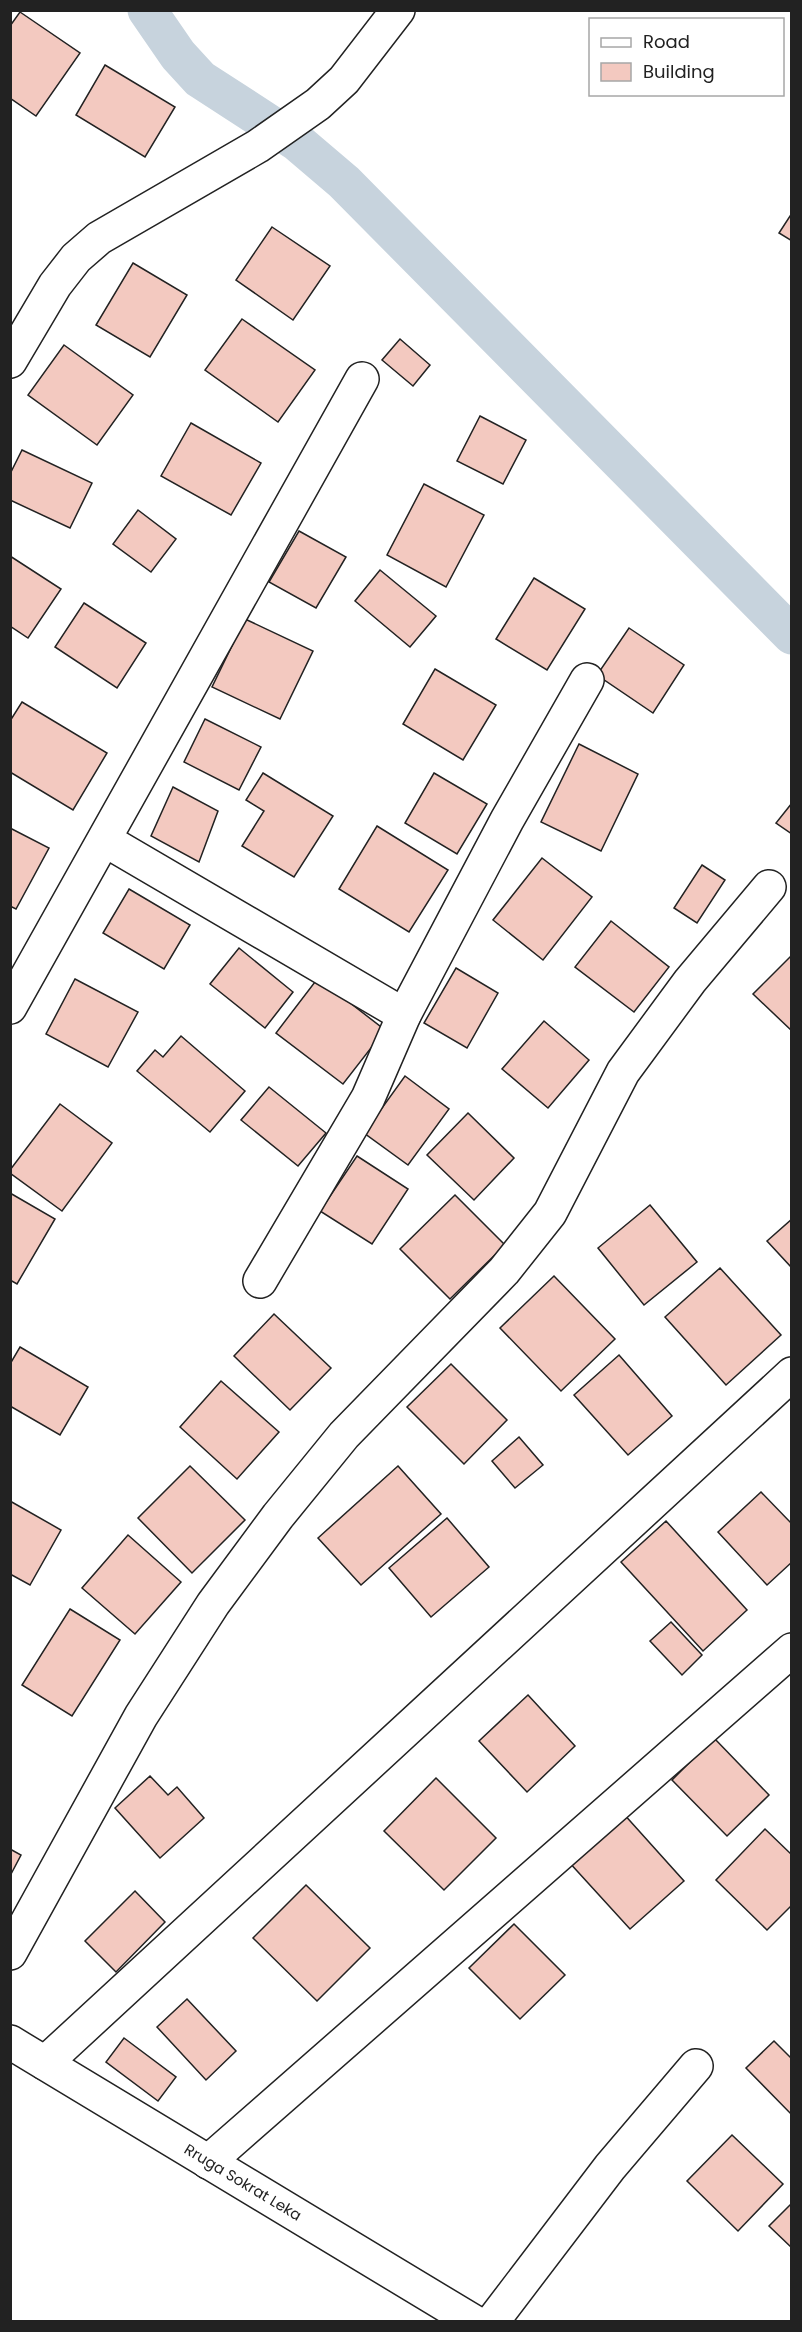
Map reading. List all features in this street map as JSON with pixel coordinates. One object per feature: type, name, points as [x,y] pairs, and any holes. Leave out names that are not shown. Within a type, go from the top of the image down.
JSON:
[{"type":"street","points":[[10,361],[55,285],[76,258],[99,238],[258,146],[318,104],[344,80],[399,10]]},
{"type":"street","points":[[10,1007],[362,380]]},
{"type":"street","points":[[260,1281],[368,1098],[404,1015],[507,820],[586,680]]},
{"type":"street","points":[[105,840],[404,1015]]},
{"type":"street","points":[[10,1953],[141,1716],[213,1604],[278,1516],[344,1435],[504,1272],[550,1213],[623,1072],[690,981],[769,887]]},
{"type":"street","points":[[45,2063],[792,1374]]},
{"type":"street","points":[[208,2162],[792,1650]]},
{"type":"street","name":"Rruga Sokrat Leka","points":[[10,2042],[474,2322]]},
{"type":"street","points":[[492,2322],[610,2167],[696,2066]]},
{"type":"building","points":[[20,12],[80,53],[36,116],[10,98],[10,26]]},
{"type":"building","points":[[105,65],[175,107],[145,157],[76,115]]},
{"type":"building","points":[[792,213],[792,241],[779,233]]},
{"type":"building","points":[[272,227],[330,266],[293,320],[236,280]]},
{"type":"building","points":[[133,263],[187,295],[150,357],[96,325]]},
{"type":"building","points":[[242,319],[315,370],[278,422],[205,370]]},
{"type":"building","points":[[400,339],[430,365],[413,386],[382,360]]},
{"type":"building","points":[[64,345],[133,395],[97,445],[28,395]]},
{"type":"building","points":[[480,416],[526,440],[503,484],[457,461]]},
{"type":"building","points":[[191,423],[261,463],[231,515],[161,476]]},
{"type":"building","points":[[22,450],[92,483],[70,528],[10,500],[10,474]]},
{"type":"building","points":[[424,484],[484,515],[446,587],[387,555]]},
{"type":"building","points":[[138,510],[176,539],[151,572],[113,544]]},
{"type":"building","points":[[299,531],[346,557],[316,608],[269,582]]},
{"type":"building","points":[[10,556],[61,589],[28,638],[10,626]]},
{"type":"building","points":[[380,570],[436,616],[410,647],[355,601]]},
{"type":"building","points":[[534,578],[585,609],[547,670],[496,639]]},
{"type":"building","points":[[84,603],[146,643],[117,688],[55,647]]},
{"type":"building","points":[[245,619],[313,651],[280,719],[212,687]]},
{"type":"building","points":[[629,628],[684,665],[653,713],[597,675]]},
{"type":"building","points":[[435,669],[496,705],[463,760],[403,724]]},
{"type":"building","points":[[22,702],[107,753],[73,810],[10,772],[10,721]]},
{"type":"building","points":[[205,719],[261,747],[239,790],[184,762]]},
{"type":"building","points":[[579,744],[638,774],[601,851],[541,822]]},
{"type":"building","points":[[263,773],[333,816],[294,877],[242,846],[264,811],[246,800]]},
{"type":"building","points":[[434,773],[487,804],[457,854],[405,823]]},
{"type":"building","points":[[173,787],[218,811],[199,862],[151,836]]},
{"type":"building","points":[[792,803],[792,834],[776,823]]},
{"type":"building","points":[[377,826],[448,870],[409,932],[339,889]]},
{"type":"building","points":[[10,828],[49,848],[16,909],[10,906]]},
{"type":"building","points":[[542,858],[592,897],[543,960],[493,920]]},
{"type":"building","points":[[702,865],[725,880],[697,923],[674,908]]},
{"type":"building","points":[[129,889],[190,925],[164,969],[103,933]]},
{"type":"building","points":[[611,921],[669,967],[634,1012],[575,967]]},
{"type":"building","points":[[239,948],[293,992],[265,1028],[210,984]]},
{"type":"building","points":[[792,955],[792,1031],[753,994]]},
{"type":"building","points":[[456,968],[498,993],[467,1048],[424,1023]]},
{"type":"building","points":[[318,978],[385,1030],[343,1084],[276,1033]]},
{"type":"building","points":[[75,979],[138,1012],[108,1067],[46,1034]]},
{"type":"building","points":[[544,1021],[589,1060],[548,1108],[502,1069]]},
{"type":"building","points":[[181,1036],[245,1091],[210,1132],[137,1071],[155,1050],[163,1057]]},
{"type":"building","points":[[405,1076],[449,1109],[408,1165],[364,1133]]},
{"type":"building","points":[[269,1087],[326,1133],[298,1166],[241,1120]]},
{"type":"building","points":[[60,1104],[112,1143],[62,1211],[10,1173]]},
{"type":"building","points":[[468,1113],[514,1158],[474,1200],[427,1155]]},
{"type":"building","points":[[357,1156],[408,1189],[372,1244],[320,1211]]},
{"type":"building","points":[[10,1193],[55,1219],[17,1284],[10,1280]]},
{"type":"building","points":[[455,1195],[505,1245],[450,1299],[400,1249]]},
{"type":"building","points":[[650,1205],[697,1262],[644,1305],[598,1248]]},
{"type":"building","points":[[792,1219],[792,1268],[767,1241]]},
{"type":"building","points":[[720,1268],[781,1335],[726,1385],[665,1317]]},
{"type":"building","points":[[554,1276],[615,1339],[561,1391],[500,1328]]},
{"type":"building","points":[[274,1314],[331,1368],[290,1410],[234,1356]]},
{"type":"building","points":[[20,1347],[88,1387],[60,1435],[10,1406],[10,1364]]},
{"type":"building","points":[[619,1355],[672,1416],[628,1455],[574,1395]]},
{"type":"building","points":[[451,1364],[507,1420],[464,1464],[407,1407]]},
{"type":"building","points":[[221,1381],[279,1432],[237,1479],[180,1427]]},
{"type":"building","points":[[519,1437],[543,1465],[515,1488],[492,1461]]},
{"type":"building","points":[[190,1466],[245,1520],[192,1573],[138,1518]]},
{"type":"building","points":[[398,1466],[441,1514],[361,1585],[318,1538]]},
{"type":"building","points":[[761,1492],[792,1524],[792,1562],[767,1585],[718,1532]]},
{"type":"building","points":[[10,1501],[61,1530],[30,1585],[10,1574]]},
{"type":"building","points":[[447,1518],[489,1567],[431,1617],[389,1568]]},
{"type":"building","points":[[666,1521],[747,1610],[703,1651],[621,1562]]},
{"type":"building","points":[[128,1535],[181,1582],[135,1634],[82,1588]]},
{"type":"building","points":[[70,1609],[120,1640],[72,1716],[22,1685]]},
{"type":"building","points":[[671,1622],[702,1655],[682,1675],[650,1641]]},
{"type":"building","points":[[528,1695],[575,1746],[527,1792],[479,1741]]},
{"type":"building","points":[[714,1738],[769,1795],[727,1836],[672,1780]]},
{"type":"building","points":[[150,1776],[168,1795],[177,1787],[204,1818],[160,1858],[115,1808]]},
{"type":"building","points":[[436,1778],[496,1838],[444,1890],[384,1831]]},
{"type":"building","points":[[622,1812],[684,1881],[630,1929],[568,1861]]},
{"type":"building","points":[[765,1829],[792,1855],[792,1905],[767,1930],[716,1880]]},
{"type":"building","points":[[10,1849],[21,1855],[10,1876]]},
{"type":"building","points":[[306,1885],[370,1948],[317,2001],[253,1938]]},
{"type":"building","points":[[135,1891],[165,1922],[116,1972],[85,1941]]},
{"type":"building","points":[[514,1924],[565,1975],[520,2019],[469,1968]]},
{"type":"building","points":[[187,1999],[236,2051],[206,2080],[157,2027]]},
{"type":"building","points":[[124,2038],[176,2077],[158,2101],[106,2062]]},
{"type":"building","points":[[774,2041],[792,2059],[792,2115],[746,2068]]},
{"type":"building","points":[[732,2135],[783,2184],[738,2231],[687,2181]]},
{"type":"building","points":[[792,2203],[792,2248],[769,2226]]},
{"type":"waterway","points":[[147,10],[178,55],[200,79],[297,142],[344,182],[792,635]]}]
